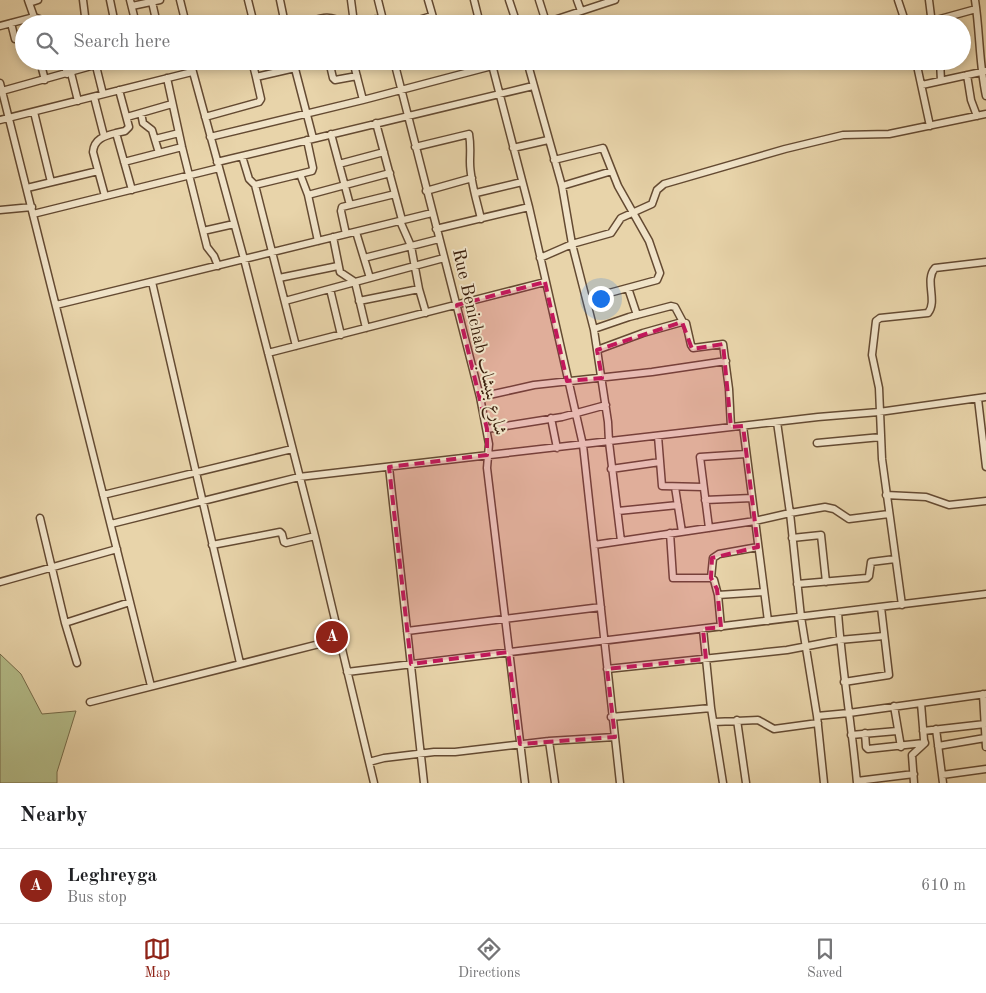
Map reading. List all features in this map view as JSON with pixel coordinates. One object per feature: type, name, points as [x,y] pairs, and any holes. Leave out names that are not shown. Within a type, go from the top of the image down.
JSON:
[{"type":"street","points":[[35,15],[29,2],[38,0]]},
{"type":"street","points":[[85,0],[86,15]]},
{"type":"street","points":[[110,0],[113,15]]},
{"type":"street","points":[[131,3],[160,0]]},
{"type":"street","points":[[180,0],[184,15]]},
{"type":"street","points":[[248,0],[252,15]]},
{"type":"street","points":[[280,0],[282,15]]},
{"type":"street","points":[[350,0],[352,15]]},
{"type":"street","points":[[378,0],[382,15]]},
{"type":"street","points":[[428,0],[432,15]]},
{"type":"street","points":[[474,0],[478,15]]},
{"type":"street","points":[[509,0],[514,15]]},
{"type":"street","points":[[539,0],[542,15]]},
{"type":"street","points":[[577,0],[581,11]]},
{"type":"street","points":[[569,15],[615,0]]},
{"type":"street","points":[[898,0],[903,15]]},
{"type":"street","points":[[929,0],[931,15]]},
{"type":"street","points":[[975,0],[986,96]]},
{"type":"street","points":[[152,2],[155,15]]},
{"type":"street","points":[[967,15],[977,13],[986,18]]},
{"type":"street","points":[[11,23],[15,39]]},
{"type":"street","points":[[0,26],[15,23]]},
{"type":"street","points":[[42,70],[45,80]]},
{"type":"street","points":[[67,70],[78,101]]},
{"type":"street","points":[[2,91],[79,70]]},
{"type":"street","points":[[98,70],[104,94]]},
{"type":"street","points":[[205,116],[259,102],[261,99],[254,70]]},
{"type":"street","points":[[256,77],[276,70]]},
{"type":"street","points":[[254,185],[312,171],[306,113],[295,70]]},
{"type":"street","points":[[331,70],[333,78],[336,80],[357,76]]},
{"type":"street","points":[[355,70],[363,100]]},
{"type":"street","name":"Rue Benichab شارع بنيشاب","points":[[396,70],[487,429],[489,444],[487,468],[524,783]]},
{"type":"street","points":[[210,137],[363,100],[468,70]]},
{"type":"street","points":[[493,70],[529,207],[582,445],[620,783]]},
{"type":"street","points":[[529,70],[562,186],[572,244],[594,329],[606,405],[608,442],[621,541]]},
{"type":"street","points":[[918,70],[930,126]]},
{"type":"street","points":[[940,70],[941,81]]},
{"type":"street","points":[[922,85],[984,71]]},
{"type":"street","points":[[0,120],[192,72],[244,260],[315,536],[374,783]]},
{"type":"street","points":[[967,75],[977,116]]},
{"type":"street","points":[[166,78],[207,247],[214,256],[218,266]]},
{"type":"street","points":[[0,83],[151,686]]},
{"type":"street","points":[[33,214],[189,175],[242,156],[533,86]]},
{"type":"street","points":[[105,196],[93,147],[98,139],[104,136],[128,130],[127,117],[119,90]]},
{"type":"street","points":[[94,97],[104,136]]},
{"type":"street","points":[[127,117],[172,104]]},
{"type":"street","points":[[34,112],[52,182]]},
{"type":"street","points":[[141,113],[143,123],[152,130],[159,153]]},
{"type":"street","points":[[540,258],[572,244],[611,233],[621,218],[652,204],[660,186],[726,165],[843,135],[889,134],[986,114]]},
{"type":"street","points":[[376,123],[401,220],[411,246],[419,289],[426,313]]},
{"type":"street","points":[[116,133],[132,190]]},
{"type":"street","points":[[155,139],[179,133]]},
{"type":"street","points":[[331,134],[350,205]]},
{"type":"street","points":[[415,147],[469,134],[472,178],[481,219]]},
{"type":"street","points":[[513,148],[548,140]]},
{"type":"street","points":[[124,162],[182,147]]},
{"type":"street","points":[[554,160],[603,148],[618,186],[649,242],[660,276],[657,280],[587,299]]},
{"type":"street","points":[[339,164],[384,152]]},
{"type":"street","points":[[242,156],[249,180],[254,185],[296,346]]},
{"type":"street","points":[[27,188],[98,171]]},
{"type":"street","points":[[562,186],[612,171]]},
{"type":"street","points":[[300,174],[308,195],[318,241]]},
{"type":"street","points":[[308,195],[390,174]]},
{"type":"street","points":[[426,191],[472,178]]},
{"type":"street","points":[[476,193],[522,182]]},
{"type":"street","points":[[346,234],[342,207],[395,194]]},
{"type":"street","points":[[0,210],[32,207]]},
{"type":"street","points":[[436,229],[529,207]]},
{"type":"street","points":[[56,305],[432,213]]},
{"type":"street","points":[[203,231],[234,224]]},
{"type":"street","points":[[356,232],[370,278]]},
{"type":"street","points":[[333,237],[338,266],[342,274],[354,282],[366,328]]},
{"type":"street","points":[[364,258],[439,239]]},
{"type":"street","points":[[285,301],[444,258]]},
{"type":"street","points":[[902,605],[886,495],[880,437],[879,388],[871,350],[876,321],[880,318],[928,313],[932,307],[931,274],[935,268],[986,262]]},
{"type":"street","points":[[279,278],[338,266]]},
{"type":"street","points":[[152,282],[240,663]]},
{"type":"street","points":[[268,353],[546,282]]},
{"type":"street","points":[[628,288],[637,315]]},
{"type":"street","points":[[330,289],[341,335]]},
{"type":"street","points":[[359,301],[419,289]]},
{"type":"street","points":[[594,329],[637,315],[674,306],[686,324],[692,347],[723,344],[731,427]]},
{"type":"street","points":[[597,350],[643,333],[683,322]]},
{"type":"street","points":[[480,397],[534,385],[652,372],[726,361]]},
{"type":"street","points":[[110,524],[299,477],[731,427],[879,412],[986,398]]},
{"type":"street","points":[[978,399],[986,468]]},
{"type":"street","points":[[487,429],[551,418],[606,405]]},
{"type":"street","points":[[551,418],[557,448]]},
{"type":"street","points":[[777,422],[824,783]]},
{"type":"street","points":[[742,426],[768,621]]},
{"type":"street","points":[[658,436],[662,486],[703,487]]},
{"type":"street","points":[[817,443],[880,437]]},
{"type":"street","points":[[103,495],[292,448]]},
{"type":"street","points":[[709,528],[700,457],[746,454]]},
{"type":"street","points":[[612,468],[660,462]]},
{"type":"street","points":[[389,467],[424,783]]},
{"type":"street","points":[[675,487],[682,532]]},
{"type":"street","points":[[886,495],[926,496],[949,506],[986,501]]},
{"type":"street","points":[[705,500],[752,498]]},
{"type":"street","points":[[618,511],[678,505]]},
{"type":"street","points":[[594,546],[755,521],[825,507],[834,510],[848,519],[889,514]]},
{"type":"street","points":[[40,518],[65,623],[77,663]]},
{"type":"street","points":[[212,545],[278,533],[282,534],[286,543],[315,536]]},
{"type":"street","points":[[670,533],[673,578],[711,578],[715,582],[718,595],[721,626]]},
{"type":"street","points":[[792,538],[821,535],[826,582]]},
{"type":"street","points":[[711,578],[713,558],[719,554],[758,548]]},
{"type":"street","points":[[0,582],[117,549]]},
{"type":"street","points":[[797,584],[867,578],[872,562],[895,559]]},
{"type":"street","points":[[718,595],[764,592]]},
{"type":"street","points":[[347,672],[986,594]]},
{"type":"street","points":[[65,623],[130,602]]},
{"type":"street","points":[[408,632],[601,607]]},
{"type":"street","points":[[844,682],[889,675],[881,607]]},
{"type":"street","points":[[838,612],[844,682],[857,782],[914,774]]},
{"type":"street","points":[[703,629],[710,708],[714,722],[723,783]]},
{"type":"street","points":[[607,669],[788,650],[840,640],[884,636]]},
{"type":"street","points":[[90,702],[339,639]]},
{"type":"street","points":[[714,722],[758,720],[774,729],[894,706],[985,694],[986,747]]},
{"type":"street","points":[[921,703],[926,743]]},
{"type":"street","points":[[894,706],[901,747]]},
{"type":"street","points":[[612,716],[710,708]]},
{"type":"street","points":[[737,720],[746,783]]},
{"type":"street","points":[[923,730],[985,724]]},
{"type":"street","points":[[936,729],[943,783]]},
{"type":"street","points":[[851,735],[897,731]]},
{"type":"street","points":[[865,733],[867,749],[926,743]]},
{"type":"street","points":[[369,762],[384,758],[421,754],[549,741],[615,737]]},
{"type":"street","points":[[938,746],[985,738]]},
{"type":"street","points":[[549,741],[555,783]]},
{"type":"street","points":[[914,783],[912,755],[926,743]]},
{"type":"street","points":[[942,774],[986,769]]},
{"type":"highlighted area","points":[[545,282],[567,381],[602,378],[597,350],[682,322],[692,349],[723,344],[731,427],[743,426],[758,547],[712,558],[711,578],[717,589],[721,627],[703,629],[706,659],[607,669],[615,737],[520,744],[508,652],[411,664],[389,467],[487,455],[487,429],[457,305]]},
{"type":"green space","points":[[0,654],[21,674],[42,714],[76,711],[57,772],[57,783],[0,783]]},
{"type":"place","name":"Leghreyga","points":[[332,637]]}]
